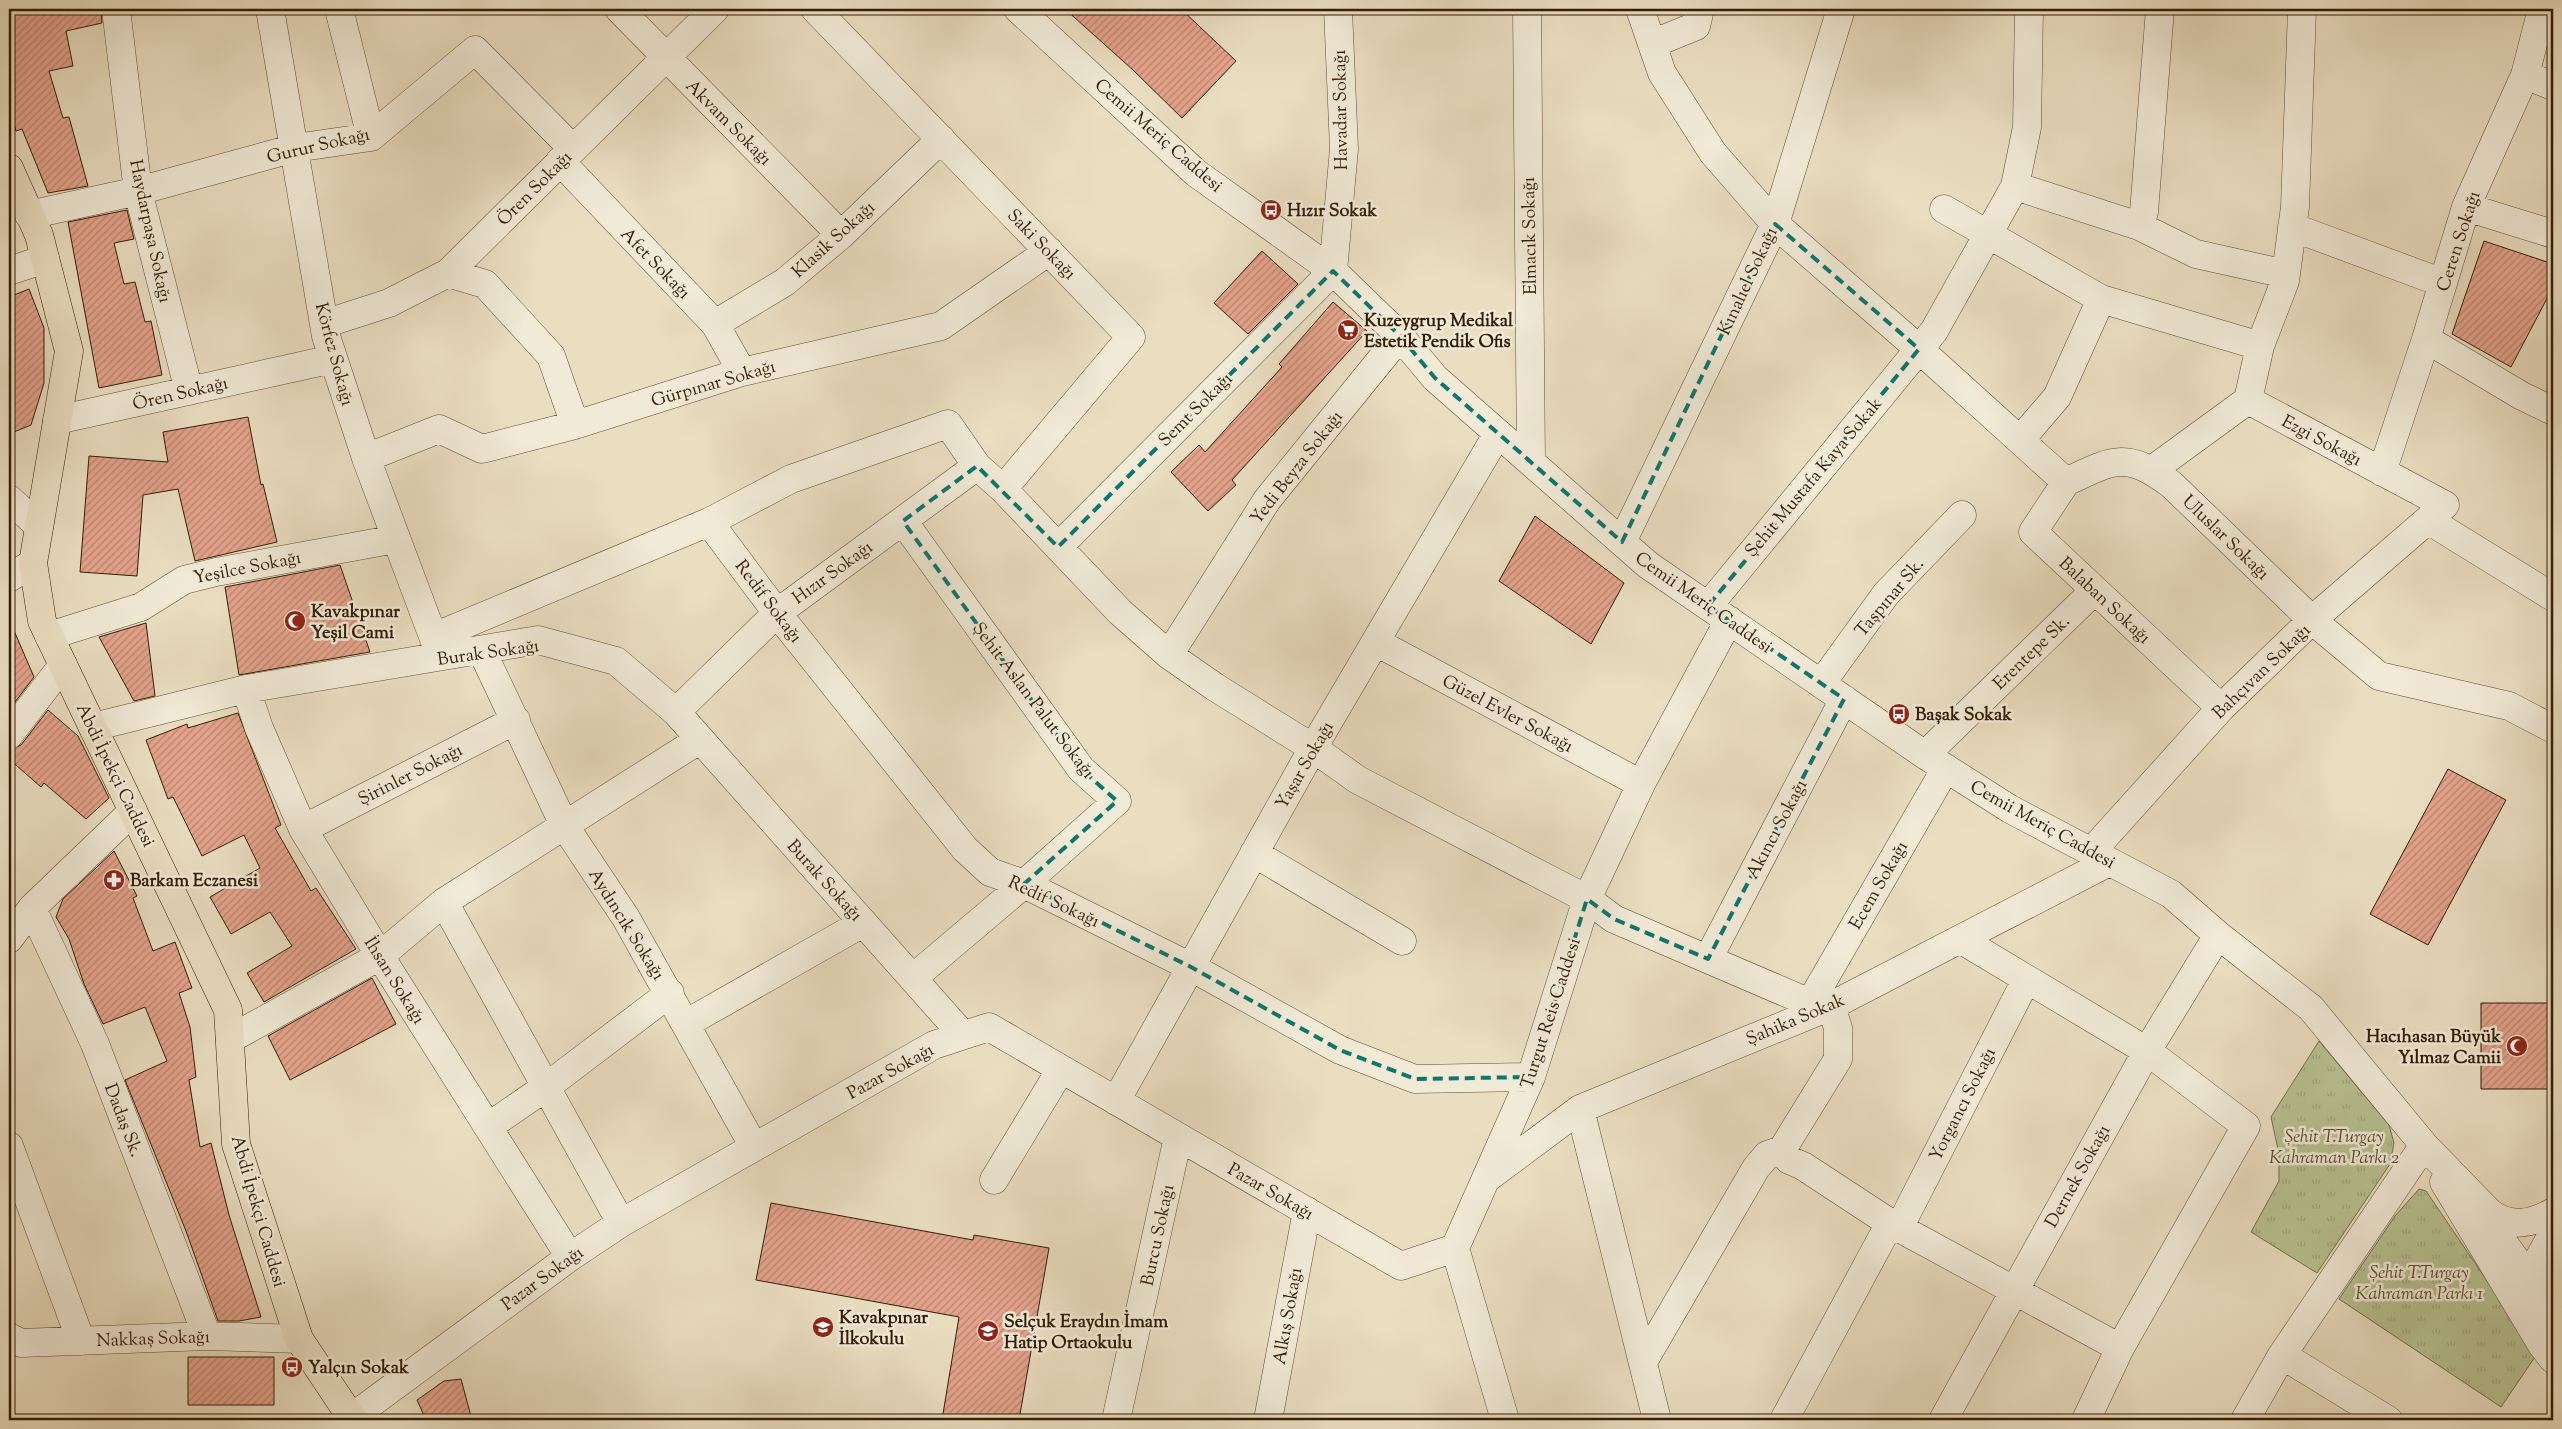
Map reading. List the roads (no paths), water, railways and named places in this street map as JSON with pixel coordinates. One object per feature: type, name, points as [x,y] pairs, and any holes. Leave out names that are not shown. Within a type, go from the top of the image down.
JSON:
[{"type":"main road","name":"Abdi İpekçi Caddesi","points":[[9,168],[39,236],[69,351],[33,563],[42,621],[228,1010],[236,1144],[299,1339],[352,1420]]},
{"type":"street","name":"Haydarpaşa Sokağı","points":[[116,9],[138,191],[189,391]]},
{"type":"street","name":"Körfez Sokağı","points":[[270,9],[295,148],[299,190],[324,324],[333,358],[366,458],[438,648]]},
{"type":"street","points":[[338,9],[371,137]]},
{"type":"street","name":"Akvam Sokağı","points":[[619,9],[665,58],[841,234]]},
{"type":"street","name":"Ören Sokağı","points":[[324,324],[389,303],[448,273],[715,9]]},
{"type":"street","name":"Saki Sokağı","points":[[815,9],[1131,337],[1004,489]]},
{"type":"street","name":"Cemii Meriç Caddesi","points":[[1018,9],[1196,173],[1332,271],[1400,336],[1434,378],[1648,565],[1935,762],[2010,809],[2170,894],[2218,935],[2311,1008],[2424,1145]]},
{"type":"street","name":"Havadar Sokağı","points":[[1332,271],[1344,149],[1338,9]]},
{"type":"street","name":"Elmacık Sokağı","points":[[1527,9],[1531,462]]},
{"type":"street","points":[[1640,9],[1662,73],[1713,154],[1775,224],[2021,439],[2066,482]]},
{"type":"street","points":[[1652,44],[1696,26],[1700,9]]},
{"type":"street","name":"Kınalıel Sokağı","points":[[1622,542],[1775,224],[1841,9]]},
{"type":"street","name":"Şehit Mustafa Kaya Sokak","points":[[1718,613],[1934,331],[2015,186],[2027,127],[2029,9]]},
{"type":"street","points":[[2139,226],[2144,212],[2160,9]]},
{"type":"street","points":[[2152,470],[2248,400],[2260,346],[2286,274],[2295,207],[2302,9]]},
{"type":"street","name":"Ceren Sokağı","points":[[2382,472],[2426,339],[2466,207],[2525,75],[2542,9]]},
{"type":"street","name":"Gurur Sokağı","points":[[29,215],[138,191],[295,148],[371,137],[475,50],[566,155]]},
{"type":"street","points":[[2525,75],[2553,86]]},
{"type":"street","name":"Klasik Sokağı","points":[[715,324],[785,282],[841,234],[941,139]]},
{"type":"street","name":"Afet Sokağı","points":[[566,155],[715,324],[742,372]]},
{"type":"street","points":[[2015,186],[2139,226],[2196,254],[2286,274]]},
{"type":"street","points":[[2466,207],[2553,234]]},
{"type":"street","points":[[1944,209],[2101,299],[2260,346]]},
{"type":"street","points":[[2292,227],[2443,283]]},
{"type":"street","name":"Gürpınar Sokağı","points":[[366,458],[440,429],[482,449],[575,425],[742,372],[941,326],[1049,251]]},
{"type":"street","points":[[9,271],[45,259]]},
{"type":"street","name":"Semt Sokağı","points":[[1058,547],[1332,271]]},
{"type":"street","points":[[448,273],[486,284],[551,356],[575,425]]},
{"type":"street","points":[[2021,439],[2057,397],[2101,299]]},
{"type":"street","name":"Yedi Beyza Sokağı","points":[[1169,655],[1267,500],[1400,336]]},
{"type":"street","points":[[2426,339],[2522,396],[2553,411]]},
{"type":"street","name":"Ören Sokağı","points":[[57,420],[333,358]]},
{"type":"street","name":"Ezgi Sokağı","points":[[2248,400],[2382,472],[2553,597]]},
{"type":"street","points":[[438,648],[709,522],[792,479],[948,424],[977,466],[1004,489],[1120,612],[1169,655],[1215,688],[1313,748],[1358,780],[1587,899],[1614,919],[1820,1004],[1838,1028],[1838,1058],[1782,1150],[1767,1155],[1756,1168],[1643,1362]]},
{"type":"street","name":"Yaşar Sokağı","points":[[1116,1101],[1313,748],[1498,433]]},
{"type":"street","name":"Uluslar Sokağı","points":[[2066,482],[2105,463],[2129,461],[2152,470],[2172,485],[2312,620],[2380,676],[2510,706],[2553,728]]},
{"type":"street","name":"Hızır Sokağı","points":[[676,712],[777,613],[977,466]]},
{"type":"street","name":"Balaban Sokağı","points":[[2066,482],[2034,532],[2221,708]]},
{"type":"street","points":[[9,499],[39,526]]},
{"type":"street","name":"Bahçıvan Sokağı","points":[[2100,857],[2221,708],[2312,620],[2437,512]]},
{"type":"street","name":"Taşpınar Sk.","points":[[1821,684],[1886,594],[1962,515]]},
{"type":"street","name":"Şehit Aslan Palut Sokağı","points":[[903,521],[1081,769],[1117,801],[1024,884],[912,978]]},
{"type":"street","name":"Redif Sokağı","points":[[709,522],[777,613],[965,849],[990,872],[1024,884],[1191,967],[1340,1050],[1416,1079],[1531,1077]]},
{"type":"street","name":"Yeşilce Sokağı","points":[[49,636],[141,607],[184,580],[216,572],[396,539]]},
{"type":"street","points":[[9,578],[33,563]]},
{"type":"street","name":"Erentepe Sk.","points":[[1935,762],[2095,590]]},
{"type":"street","name":"Turgut Reis Caddesi","points":[[1455,1248],[1531,1077],[1587,899],[1718,613]]},
{"type":"street","name":"Burak Sokağı","points":[[93,728],[246,689],[438,648],[482,651],[538,640],[616,660],[676,712],[963,1035]]},
{"type":"street","name":"Güzel Evler Sokağı","points":[[1376,642],[1641,784]]},
{"type":"street","points":[[482,651],[564,825]]},
{"type":"street","points":[[9,736],[63,665]]},
{"type":"street","name":"İhsan Sokağı","points":[[246,689],[259,728],[303,829],[380,956],[570,1257]]},
{"type":"street","name":"Akıncı Sokağı","points":[[1708,959],[1844,700]]},
{"type":"street","name":"Şirinler Sokağı","points":[[303,829],[516,720]]},
{"type":"street","points":[[230,1039],[380,956],[444,902],[699,740]]},
{"type":"street","name":"Ecem Sokağı","points":[[1820,1004],[1935,762]]},
{"type":"street","points":[[9,939],[32,908],[133,811]]},
{"type":"street","name":"Aydıncık Sokağı","points":[[564,825],[626,918],[687,1023],[754,1147]]},
{"type":"street","points":[[1254,853],[1402,941]]},
{"type":"street","name":"Şahika Sokak","points":[[1485,1180],[1580,1109],[1820,1004],[1960,939],[2100,857]]},
{"type":"street","points":[[444,902],[621,1223]]},
{"type":"street","name":"Dadaş Sk.","points":[[32,908],[95,1044],[207,1336]]},
{"type":"street","points":[[687,1023],[863,923]]},
{"type":"street","name":"Dernek Sokağı","points":[[1944,1420],[2147,1051],[2218,935]]},
{"type":"street","points":[[1960,939],[2147,1051],[2246,1126],[2120,1348],[2086,1420]]},
{"type":"street","name":"Yorgancı Sokağı","points":[[1784,1420],[1894,1225],[2026,980]]},
{"type":"street","points":[[488,1127],[546,1087],[670,993]]},
{"type":"street","name":"Pazar Sokağı","points":[[352,1420],[570,1257],[621,1223],[934,1045],[989,1027],[1401,1266],[1455,1248]]},
{"type":"street","points":[[994,1180],[1061,1069]]},
{"type":"street","points":[[1580,1109],[1657,1420]]},
{"type":"street","name":"Burcu Sokağı","points":[[1116,1420],[1178,1137]]},
{"type":"street","points":[[2424,1145],[2490,1213],[2508,1223],[2515,1224],[2536,1220],[2553,1212]]},
{"type":"street","points":[[2424,1145],[2475,1233],[2541,1319],[2553,1359]]},
{"type":"street","points":[[2245,1420],[2282,1355],[2424,1145]]},
{"type":"street","points":[[9,1146],[81,1341]]},
{"type":"street","points":[[1782,1150],[1789,1160],[1802,1166],[1894,1225],[2120,1348]]},
{"type":"street","points":[[2462,1185],[2535,1271]]},
{"type":"street","name":"Alkış Sokağı","points":[[1268,1420],[1307,1211]]},
{"type":"street","points":[[2475,1233],[2496,1259],[2505,1265],[2535,1271]]},
{"type":"street","points":[[2541,1319],[2527,1301],[2535,1271],[2553,1234]]},
{"type":"street","points":[[1455,1248],[1505,1420]]},
{"type":"street","name":"Nakkaş Sokağı","points":[[9,1337],[21,1343],[207,1336],[299,1339]]},
{"type":"street","points":[[2282,1355],[2388,1420]]},
{"type":"place","name":"Hızır Sokak","points":[[1271,210]]},
{"type":"place","name":"Kuzeygrup Medikal Estetik Pendik Ofis","points":[[1348,330]]},
{"type":"place","name":"Kavakpınar Yeşil Cami","points":[[295,621]]},
{"type":"place","name":"Başak Sokak","points":[[1899,714]]},
{"type":"place","name":"Barkam Eczanesi","points":[[114,880]]},
{"type":"place","name":"Hacıhasan Büyük Yılmaz Camii","points":[[2517,1046]]},
{"type":"place","name":"Kavakpınar İlkokulu","points":[[823,1327]]},
{"type":"place","name":"Selçuk Eraydın İmam Hatip Ortaokulu","points":[[988,1331]]},
{"type":"place","name":"Yalçın Sokak","points":[[292,1367]]},
{"type":"park label","name":"Şehit T.Turgay Kahraman Parkı 2","points":[[2334,1146]]},
{"type":"park label","name":"Şehit T.Turgay Kahraman Parkı 1","points":[[2419,1282]]}]
